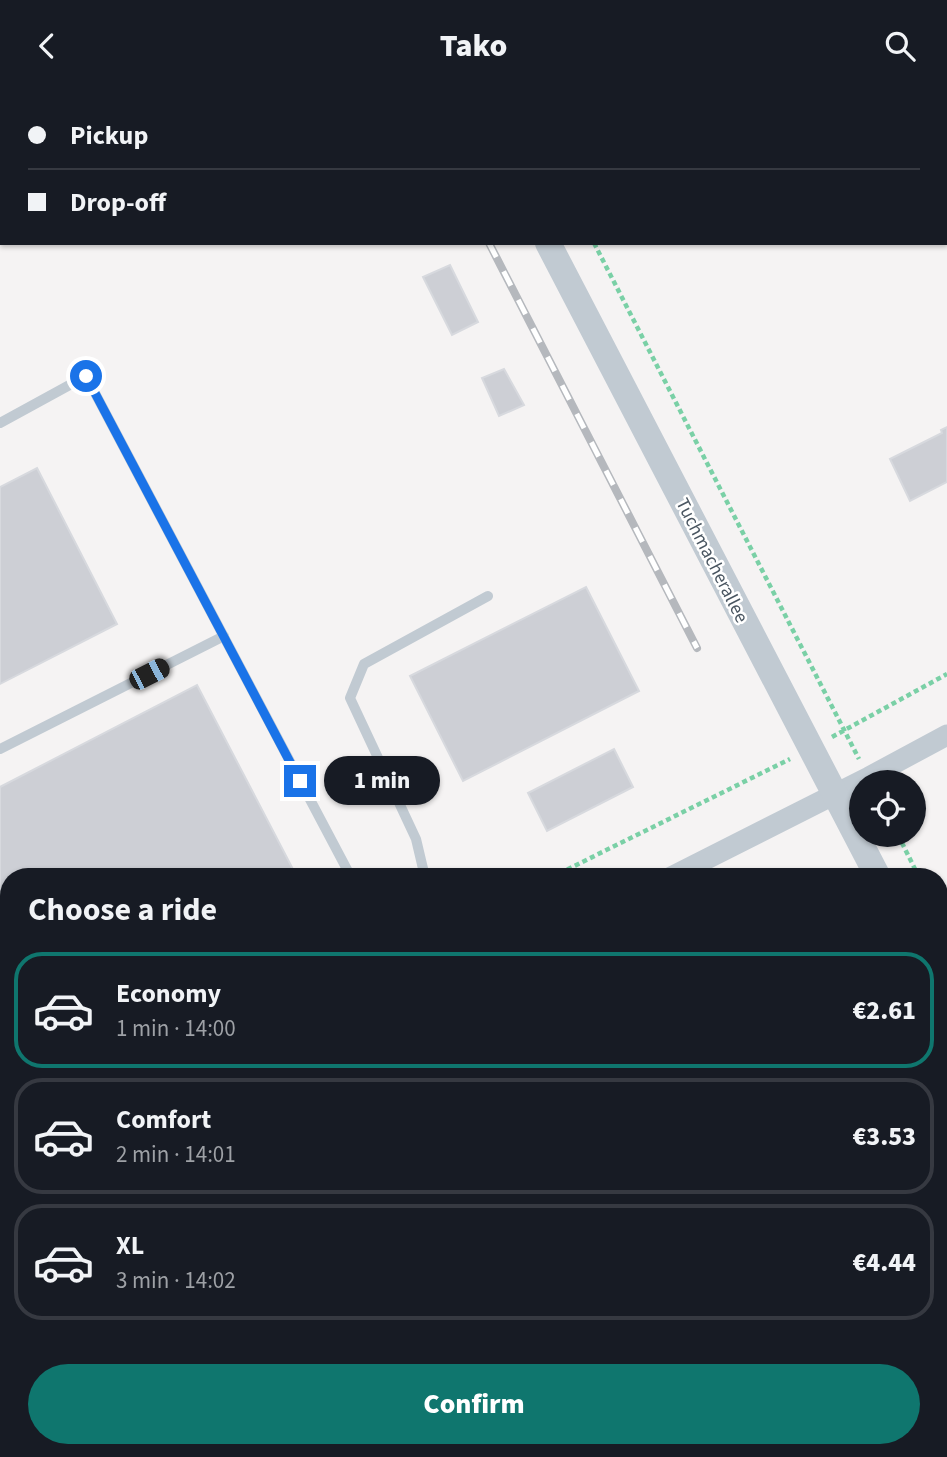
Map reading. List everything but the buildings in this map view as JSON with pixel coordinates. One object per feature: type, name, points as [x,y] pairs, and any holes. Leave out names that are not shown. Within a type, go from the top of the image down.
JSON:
[{"type":"street","name":"Tuchmacherallee","points":[[549,245],[873,868]]},
{"type":"street","points":[[882,770],[947,735]]},
{"type":"street","points":[[689,868],[849,787]]},
{"type":"lane","points":[[0,423],[86,376],[346,868]]},
{"type":"lane","points":[[423,868],[416,839],[350,698],[364,664],[488,596]]},
{"type":"lane","points":[[0,749],[224,636]]},
{"type":"path","points":[[595,245],[865,770]]},
{"type":"path","points":[[570,868],[811,748],[947,674]]},
{"type":"path","points":[[904,847],[914,868]]},
{"type":"railway","points":[[490,245],[697,648]]},
{"type":"route","points":[[86,376],[300,781]]}]
